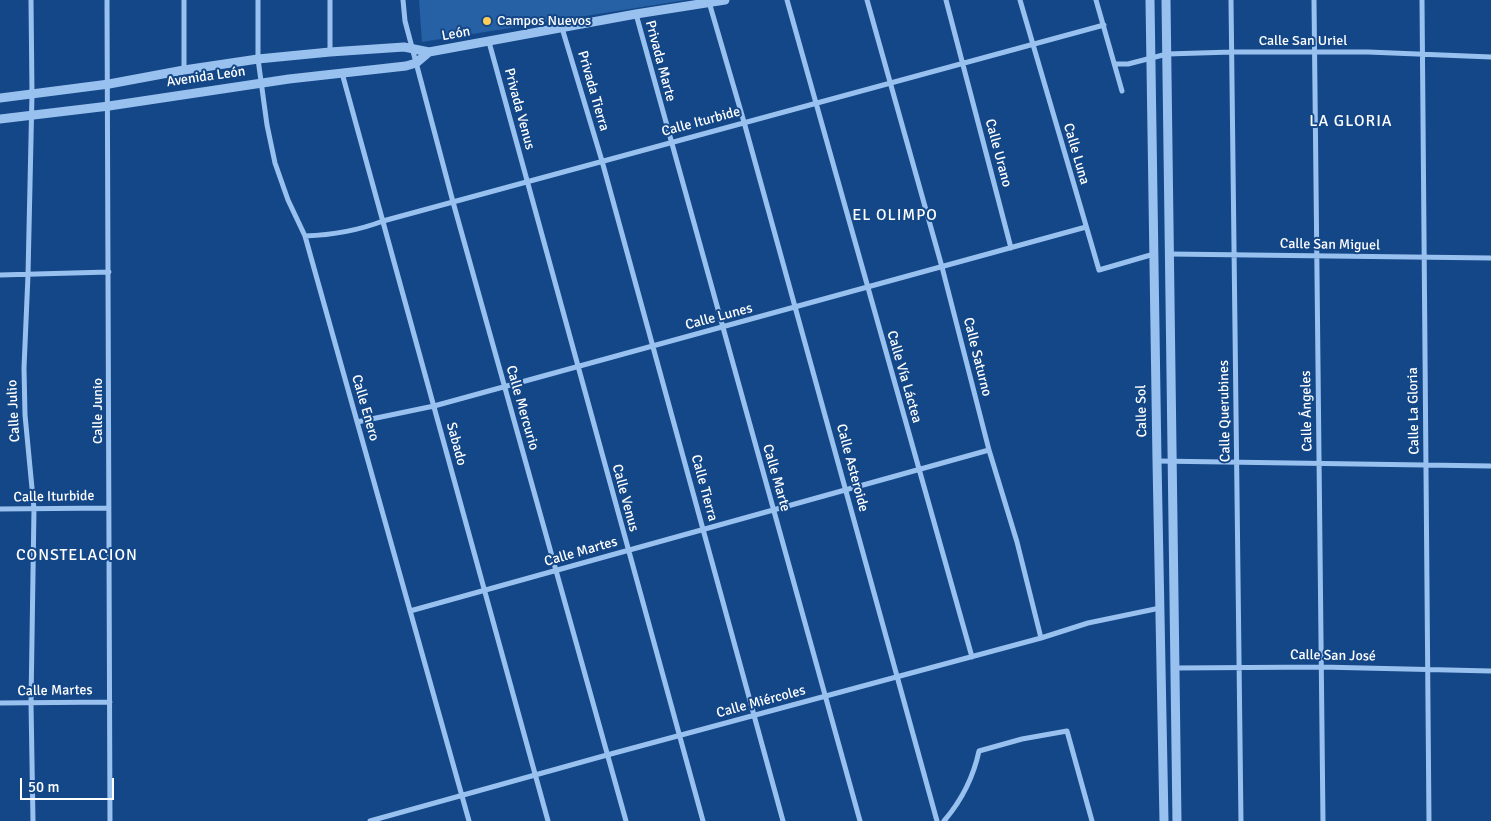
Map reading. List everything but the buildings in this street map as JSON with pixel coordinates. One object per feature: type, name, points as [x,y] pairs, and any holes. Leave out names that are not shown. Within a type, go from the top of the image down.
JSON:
[{"type":"street","name":"Calle Julio","points":[[31,0],[32,115],[24,387],[28,462],[34,508],[31,703],[33,821]]},
{"type":"street","name":"Calle Junio","points":[[108,0],[110,821]]},
{"type":"street","points":[[184,0],[184,70]]},
{"type":"street","name":"Calle Enero","points":[[258,0],[258,59],[267,125],[275,163],[288,200],[305,236],[469,821]]},
{"type":"street","points":[[330,0],[330,52]]},
{"type":"street","name":"Calle Mercurio","points":[[403,0],[405,21],[453,202],[626,821]]},
{"type":"street","name":"León","points":[[412,48],[428,52],[636,14],[725,0]]},
{"type":"street","name":"Calle Vía Láctea","points":[[787,0],[972,657]]},
{"type":"street","name":"Calle Saturno","points":[[867,0],[942,267],[989,450],[1018,542],[1041,638]]},
{"type":"street","name":"Calle Urano","points":[[946,0],[1011,248]]},
{"type":"street","name":"Calle Luna","points":[[1020,0],[1099,270],[1154,254]]},
{"type":"street","points":[[1096,0],[1116,64],[1122,91]]},
{"type":"street","name":"Calle Sol","points":[[1150,0],[1164,821]]},
{"type":"street","points":[[1166,0],[1177,821]]},
{"type":"street","name":"Calle Querubines","points":[[1232,0],[1241,821]]},
{"type":"street","name":"Calle Ángeles","points":[[1314,0],[1323,821]]},
{"type":"street","name":"Calle La Gloria","points":[[1422,0],[1429,821]]},
{"type":"street","name":"Calle Asteroide","points":[[709,2],[796,308],[937,821]]},
{"type":"street","name":"Privada Marte","points":[[636,14],[671,142]]},
{"type":"street","name":"Calle Iturbide","points":[[305,236],[345,233],[671,142],[1104,25]]},
{"type":"street","name":"Privada Tierra","points":[[562,28],[602,161]]},
{"type":"street","name":"Privada Venus","points":[[489,42],[526,182]]},
{"type":"street","name":"Avenida León","points":[[0,98],[108,84],[258,59],[330,52],[412,48]]},
{"type":"street","name":"León","points":[[416,63],[428,52]]},
{"type":"street","name":"Calle San Uriel","points":[[1116,64],[1125,65],[1167,54],[1232,52],[1422,53],[1491,57]]},
{"type":"street","name":"Avenida León","points":[[0,120],[262,83],[406,66],[416,63]]},
{"type":"street","name":"Sabado","points":[[342,73],[548,821]]},
{"type":"street","name":"Calle Marte","points":[[671,142],[860,821]]},
{"type":"street","name":"Calle Tierra","points":[[602,161],[783,821]]},
{"type":"street","name":"Calle Venus","points":[[526,182],[703,821]]},
{"type":"street","name":"Calle Lunes","points":[[357,422],[434,406],[1086,228]]},
{"type":"street","name":"Calle San Miguel","points":[[1170,254],[1491,258]]},
{"type":"street","points":[[0,275],[109,272]]},
{"type":"street","name":"Calle Martes","points":[[410,611],[989,450]]},
{"type":"street","points":[[1157,460],[1491,466]]},
{"type":"street","name":"Calle Iturbide","points":[[0,509],[109,508]]},
{"type":"street","name":"Calle Miércoles","points":[[370,821],[972,657],[1104,619],[1160,608]]},
{"type":"street","name":"Calle San José","points":[[1175,668],[1321,667],[1491,671]]},
{"type":"street","name":"Calle Martes","points":[[0,703],[110,702]]},
{"type":"street","points":[[944,821],[960,802],[975,769],[979,752],[1022,739],[1067,731],[1092,821]]},
{"type":"street","points":[[394,814],[396,821]]},
{"type":"shaded area","name":"Campos Nuevos","points":[[419,0],[686,0],[422,42]]},
{"type":"place","name":"Campos Nuevos","points":[[487,21]]},
{"type":"district","name":"LA GLORIA","points":[[1351,122]]},
{"type":"district","name":"EL OLIMPO","points":[[895,216]]},
{"type":"district","name":"CONSTELACION","points":[[77,556]]}]
